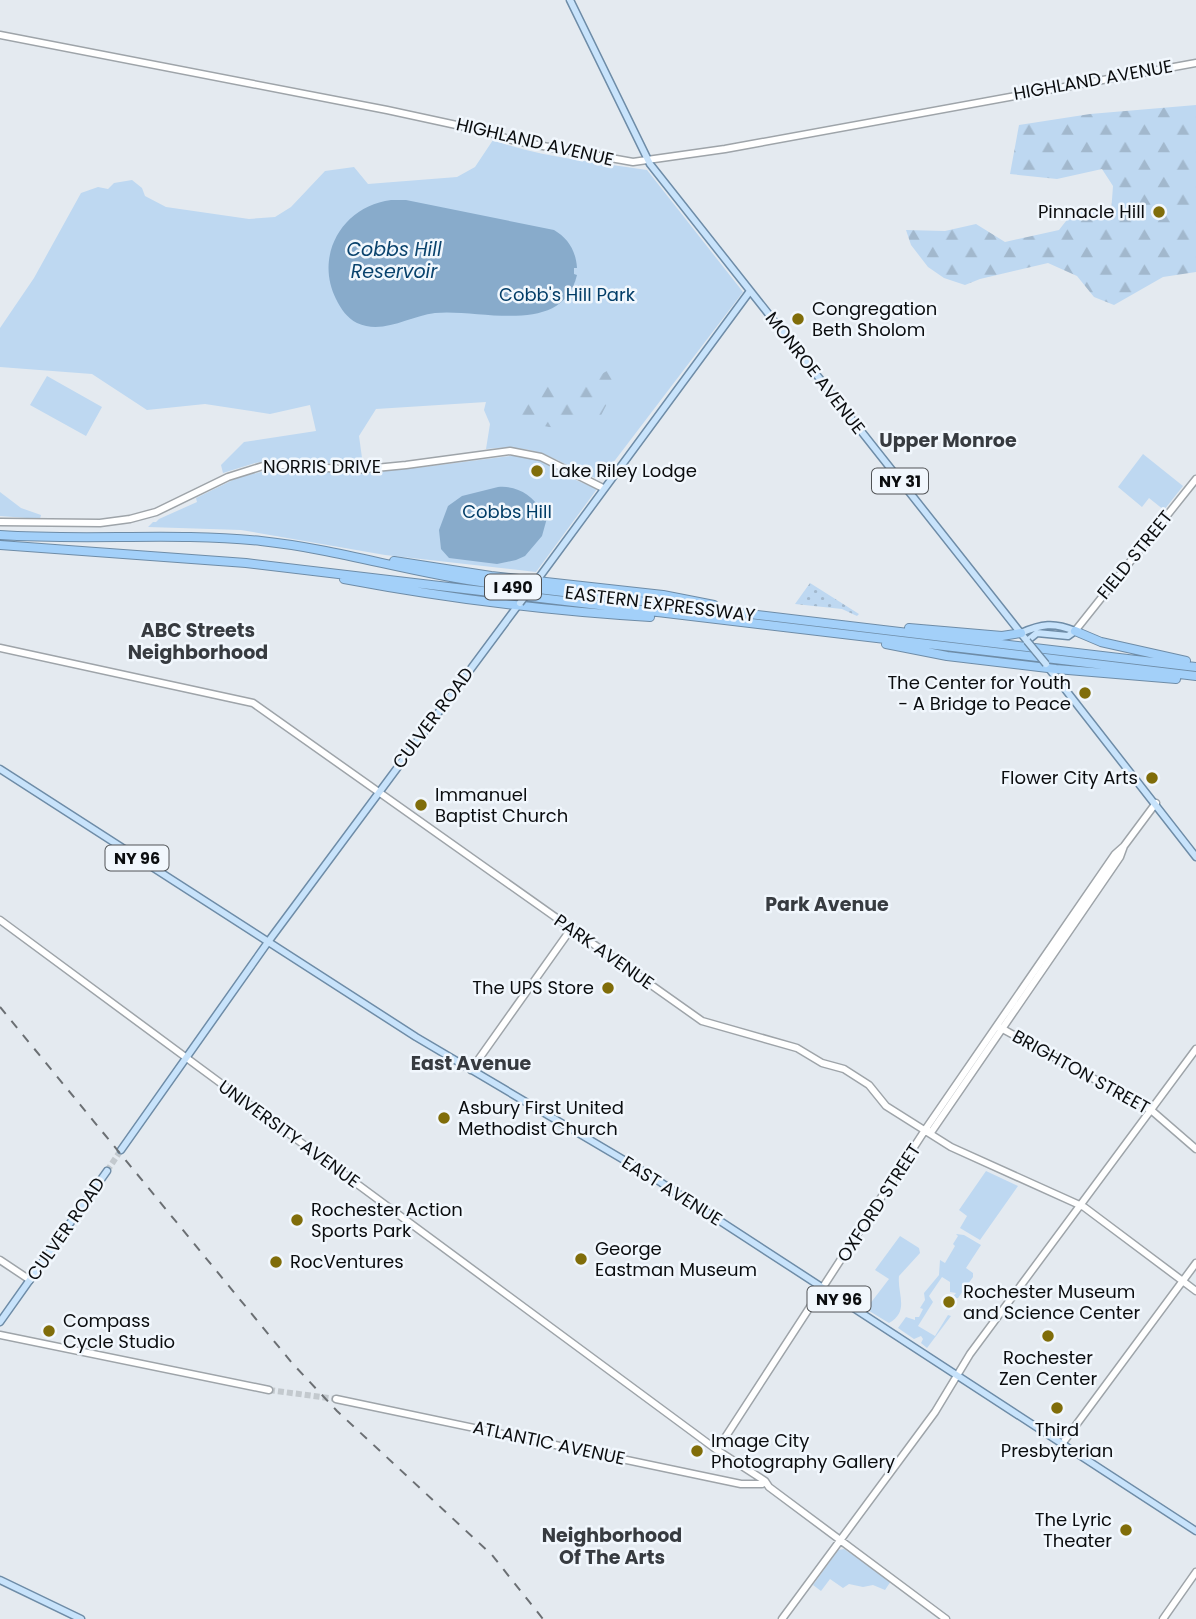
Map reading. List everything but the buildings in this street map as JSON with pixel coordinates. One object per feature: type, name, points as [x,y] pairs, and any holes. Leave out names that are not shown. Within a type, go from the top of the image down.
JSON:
[{"type":"highway","name":"EASTERN EXPRESSWAY","points":[[0,536],[259,541],[321,550],[480,582],[1196,665]]},
{"type":"highway","name":"EASTERN EXPRESSWAY","points":[[0,545],[274,566],[1196,678]]},
{"type":"highway","points":[[321,550],[536,582],[663,595],[766,616]]},
{"type":"highway","points":[[274,566],[414,592],[606,614],[727,621]]},
{"type":"highway","points":[[849,626],[940,629],[1002,636],[1021,633]]},
{"type":"highway","points":[[1074,631],[1101,642],[1196,665]]},
{"type":"highway","points":[[824,632],[940,655],[1140,677],[1196,678]]},
{"type":"main road","name":"MONROE AVENUE","points":[[570,0],[648,161],[1196,857]]},
{"type":"main road","name":"CULVER ROAD","points":[[121,1150],[268,942],[750,291]]},
{"type":"main road","points":[[1021,633],[1051,624],[1074,631]]},
{"type":"main road","points":[[1027,641],[1039,633],[1068,636],[1074,631]]},
{"type":"main road","name":"EAST AVENUE","points":[[0,769],[471,1070],[651,1176],[1196,1531]]},
{"type":"main road","name":"CULVER ROAD","points":[[0,1322],[107,1171]]},
{"type":"main road","points":[[0,1580],[82,1619]]},
{"type":"street","name":"HIGHLAND AVENUE","points":[[0,35],[404,113],[484,131],[515,141],[625,162],[648,161],[1196,63]]},
{"type":"street","name":"NORRIS DRIVE","points":[[0,523],[100,523],[130,519],[156,512],[228,477],[263,466],[355,470],[510,451],[541,457],[603,488]]},
{"type":"street","name":"FIELD STREET","points":[[1074,631],[1196,479]]},
{"type":"street","name":"PARK AVENUE","points":[[0,648],[249,701],[702,1021],[797,1048],[821,1062],[844,1069],[869,1086],[885,1105],[957,1150],[1080,1205],[1196,1291]]},
{"type":"street","name":"OXFORD STREET","points":[[717,1450],[926,1132],[932,1131],[999,1027],[1156,803]]},
{"type":"street","name":"UNIVERSITY AVENUE","points":[[0,920],[946,1619]]},
{"type":"street","points":[[471,1070],[571,929]]},
{"type":"street","name":"BRIGHTON STREET","points":[[999,1027],[1151,1110],[1196,1149]]},
{"type":"street","points":[[782,1619],[935,1412],[956,1375],[1196,1049]]},
{"type":"street","points":[[0,1260],[30,1280]]},
{"type":"street","points":[[1062,1444],[1196,1263]]},
{"type":"street","points":[[0,1335],[269,1390]]},
{"type":"street","name":"ATLANTIC AVENUE","points":[[335,1399],[741,1484],[765,1486]]},
{"type":"street","points":[[1163,1619],[1196,1572]]},
{"type":"green space","points":[[1196,105],[1196,272],[1163,277],[1114,305],[1094,297],[1077,276],[1048,263],[965,285],[944,278],[928,267],[911,245],[906,230],[945,231],[976,224],[1005,242],[1059,230],[1073,212],[1111,213],[1113,186],[1102,169],[1057,179],[1010,174],[1019,125],[1090,114]]},
{"type":"green space","name":"Cobb's Hill Park","points":[[493,140],[550,155],[647,170],[743,292],[600,480],[534,451],[486,449],[490,424],[484,410],[486,402],[376,409],[359,436],[363,465],[274,460],[223,473],[221,465],[244,442],[316,431],[310,405],[270,414],[205,404],[147,410],[92,374],[0,367],[0,328],[34,278],[81,193],[98,187],[108,189],[114,183],[132,180],[142,188],[145,196],[166,207],[249,219],[275,217],[291,207],[325,171],[354,167],[368,184],[457,177],[475,167]]},
{"type":"green space","points":[[614,367],[622,389],[610,398],[597,423],[577,419],[560,427],[543,426],[509,411],[519,394],[533,384],[547,383],[555,393],[562,396]]},
{"type":"green space","points":[[47,376],[102,407],[86,436],[30,405]]},
{"type":"green space","points":[[1143,454],[1183,486],[1164,510],[1149,498],[1142,507],[1118,487]]},
{"type":"green space","name":"Cobbs Hill","points":[[518,455],[539,459],[571,478],[597,489],[536,572],[385,555],[241,530],[148,527],[153,522],[197,502],[196,498],[237,478],[276,468],[358,472]]},
{"type":"green space","points":[[0,492],[21,508],[41,515],[40,519],[0,516]]},
{"type":"green space","points":[[810,583],[859,614],[857,616],[842,609],[795,604]]},
{"type":"green space","points":[[986,1171],[1018,1186],[980,1240],[960,1228],[967,1216],[959,1210]]},
{"type":"green space","points":[[956,1234],[964,1235],[981,1245],[966,1268],[973,1273],[973,1277],[958,1298],[951,1299],[956,1293],[950,1292],[950,1282],[942,1277],[929,1296],[933,1302],[918,1326],[935,1336],[948,1315],[951,1316],[927,1348],[921,1343],[921,1336],[914,1339],[898,1328],[906,1317],[915,1320],[915,1317],[919,1317],[925,1300],[924,1293],[939,1275],[940,1260],[945,1263],[955,1246],[953,1244],[958,1236]]},
{"type":"green space","points":[[900,1236],[919,1248],[920,1253],[899,1276],[901,1308],[889,1323],[866,1309],[889,1279],[875,1270]]},
{"type":"green space","points":[[844,1549],[891,1581],[885,1590],[873,1585],[863,1587],[849,1584],[843,1588],[830,1579],[821,1591],[813,1585],[838,1550]]},
{"type":"water","name":"Cobbs Hill Reservoir","points":[[406,200],[554,230],[563,237],[575,256],[577,268],[574,268],[574,274],[577,275],[568,295],[555,307],[517,316],[435,313],[386,326],[357,323],[342,310],[336,299],[330,282],[331,250],[337,235],[359,212],[374,204]]},
{"type":"water","points":[[498,487],[521,491],[538,505],[547,518],[542,536],[525,556],[516,560],[497,564],[449,558],[441,549],[439,530],[448,506],[462,496]]},
{"type":"tunnel","points":[[107,1171],[121,1150]]},
{"type":"tunnel","points":[[269,1390],[336,1399]]},
{"type":"railway","points":[[0,1007],[292,1363],[337,1411],[492,1555],[543,1619]]},
{"type":"place","name":"Pinnacle Hill","points":[[1159,212]]},
{"type":"place","name":"Congregation Beth Sholom","points":[[798,319]]},
{"type":"place","name":"Lake Riley Lodge","points":[[537,471]]},
{"type":"place","name":"The Center for Youth - A Bridge to Peace","points":[[1085,693]]},
{"type":"place","name":"Flower City Arts","points":[[1152,778]]},
{"type":"place","name":"Immanuel Baptist Church","points":[[421,805]]},
{"type":"place","name":"The UPS Store","points":[[608,988]]},
{"type":"place","name":"Asbury First United Methodist Church","points":[[444,1118]]},
{"type":"place","name":"Rochester Action Sports Park","points":[[297,1220]]},
{"type":"place","name":"George Eastman Museum","points":[[581,1259]]},
{"type":"place","name":"RocVentures","points":[[276,1262]]},
{"type":"place","name":"Rochester Museum and Science Center","points":[[949,1302]]},
{"type":"place","name":"Compass Cycle Studio","points":[[49,1331]]},
{"type":"place","name":"Rochester Zen Center","points":[[1048,1336]]},
{"type":"place","name":"Third Presbyterian","points":[[1057,1408]]},
{"type":"place","name":"Image City Photography Gallery","points":[[697,1451]]},
{"type":"place","name":"The Lyric Theater","points":[[1126,1530]]},
{"type":"district","name":"Upper Monroe","points":[[948,440]]},
{"type":"district","name":"ABC Streets Neighborhood","points":[[198,641]]},
{"type":"district","name":"Park Avenue","points":[[827,904]]},
{"type":"district","name":"East Avenue","points":[[471,1063]]},
{"type":"district","name":"Neighborhood Of The Arts","points":[[612,1546]]}]
